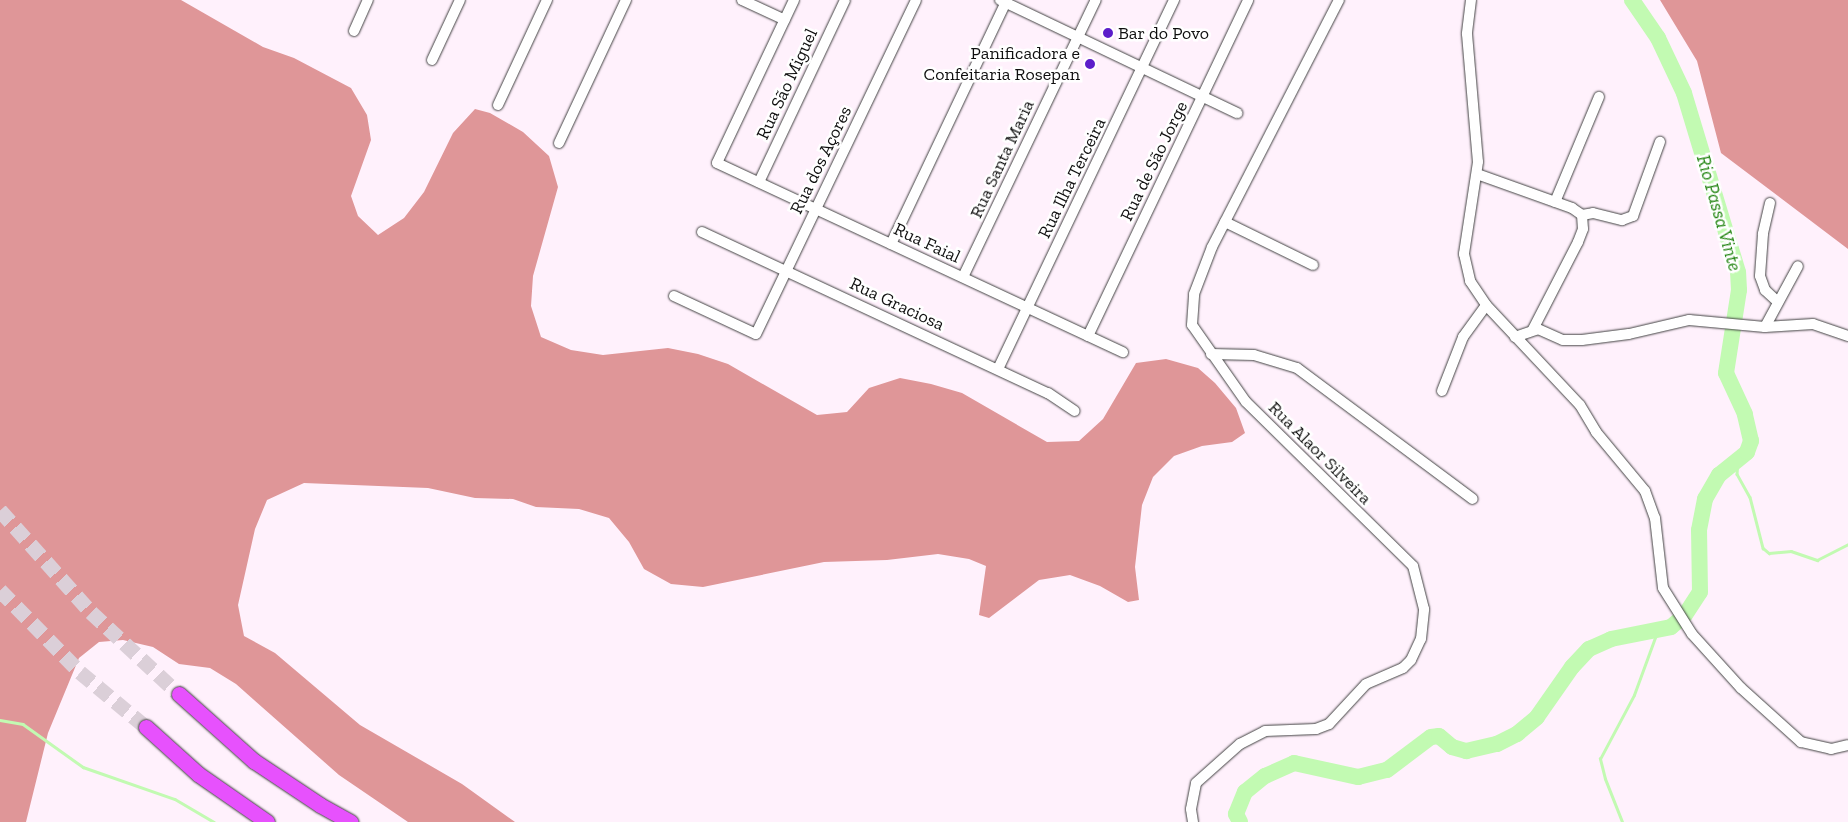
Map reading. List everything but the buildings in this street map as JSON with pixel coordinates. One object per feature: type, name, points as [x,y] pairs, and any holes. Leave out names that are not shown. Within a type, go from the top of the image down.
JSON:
[{"type":"highway","points":[[179,694],[254,760],[320,805],[351,822]]},
{"type":"highway","points":[[146,727],[198,774],[266,822]]},
{"type":"street","points":[[354,31],[368,0]]},
{"type":"street","points":[[432,60],[460,0]]},
{"type":"street","points":[[498,104],[546,0]]},
{"type":"street","points":[[559,144],[626,0]]},
{"type":"street","points":[[742,0],[785,20],[794,0]]},
{"type":"street","name":"Rua São Miguel","points":[[759,182],[845,0]]},
{"type":"street","name":"Rua dos Açores","points":[[674,296],[756,334],[916,0]]},
{"type":"street","name":"Rua Santa Maria","points":[[963,277],[1096,0]]},
{"type":"street","name":"Rua Ilha Terceira","points":[[998,369],[1174,0]]},
{"type":"street","name":"Rua de São Jorge","points":[[1088,336],[1248,0]]},
{"type":"street","name":"Rua Alaor Silveira","points":[[1193,822],[1191,808],[1196,783],[1240,744],[1265,731],[1316,729],[1329,724],[1366,684],[1403,668],[1411,660],[1421,639],[1424,609],[1419,581],[1404,554],[1300,458],[1246,402],[1192,325],[1191,305],[1201,273],[1225,222],[1339,0]]},
{"type":"street","points":[[1471,0],[1467,34],[1478,141],[1477,174],[1464,254],[1470,281],[1486,305],[1580,405],[1596,432],[1645,491],[1655,518],[1664,588],[1680,618],[1742,688],[1801,742],[1831,748],[1848,745]]},
{"type":"street","points":[[891,244],[1004,1],[1237,113]]},
{"type":"street","name":"Rua Faial","points":[[785,20],[717,163],[1123,352]]},
{"type":"street","points":[[1555,202],[1599,97]]},
{"type":"street","points":[[1477,174],[1555,202],[1582,215],[1593,213],[1622,220],[1633,216],[1660,142]]},
{"type":"street","points":[[1770,203],[1763,234],[1760,276],[1764,290],[1777,301]]},
{"type":"street","points":[[1515,337],[1533,329],[1578,242],[1583,229],[1582,215]]},
{"type":"street","points":[[1225,222],[1313,264]]},
{"type":"street","name":"Rua Graciosa","points":[[702,232],[1059,398],[1075,411]]},
{"type":"street","points":[[1765,327],[1777,301],[1798,266]]},
{"type":"street","points":[[1442,390],[1463,337],[1486,305]]},
{"type":"street","points":[[1533,329],[1563,340],[1582,340],[1642,332],[1679,320],[1765,327],[1813,324],[1848,336]]},
{"type":"street","points":[[1211,354],[1254,355],[1297,368],[1473,499]]},
{"type":"shaded area","points":[[0,0],[181,0],[263,47],[294,58],[351,88],[367,115],[371,140],[351,196],[358,216],[378,235],[404,218],[424,192],[453,133],[475,109],[490,113],[523,132],[549,156],[558,187],[533,276],[531,306],[541,337],[571,350],[603,355],[668,348],[698,354],[728,364],[817,415],[847,412],[869,388],[900,378],[962,393],[1047,442],[1079,441],[1103,419],[1136,363],[1166,359],[1198,368],[1215,383],[1236,408],[1245,433],[1232,442],[1202,446],[1174,456],[1153,477],[1142,505],[1135,567],[1139,600],[1128,602],[1100,586],[1070,575],[1039,580],[989,618],[979,615],[986,566],[969,559],[938,554],[887,560],[824,562],[703,587],[671,584],[644,569],[629,542],[609,518],[579,509],[536,507],[513,499],[475,498],[428,488],[304,483],[267,500],[255,529],[238,605],[244,636],[275,653],[360,725],[462,784],[515,822],[408,822],[339,775],[236,684],[210,668],[179,664],[153,647],[123,640],[99,642],[79,658],[48,733],[26,822],[0,822]]},
{"type":"shaded area","points":[[1660,0],[1848,0],[1848,249],[1721,153],[1697,61]]},
{"type":"waterway","name":"Rio Passa Vinte","points":[[1240,822],[1236,814],[1245,792],[1265,776],[1294,763],[1358,777],[1387,770],[1431,737],[1439,736],[1452,747],[1466,751],[1497,744],[1517,734],[1537,717],[1572,667],[1589,649],[1611,639],[1671,627],[1685,615],[1700,592],[1699,530],[1705,499],[1719,475],[1747,452],[1751,441],[1745,414],[1726,373],[1739,290],[1738,272],[1684,93],[1658,38],[1632,0]]},
{"type":"waterway","points":[[1738,460],[1737,474],[1750,497],[1763,548],[1769,553],[1791,551],[1817,560],[1848,544]]},
{"type":"waterway","points":[[1622,822],[1605,779],[1600,759],[1634,695],[1657,632]]},
{"type":"waterway","points":[[0,720],[23,724],[83,767],[175,799],[214,822]]},
{"type":"tunnel","points":[[0,510],[91,612],[179,694]]},
{"type":"tunnel","points":[[0,590],[80,672],[146,727]]},
{"type":"place","name":"Bar do Povo","points":[[1108,33]]},
{"type":"place","name":"Panificadora e Confeitaria Rosepan","points":[[1090,64]]}]
